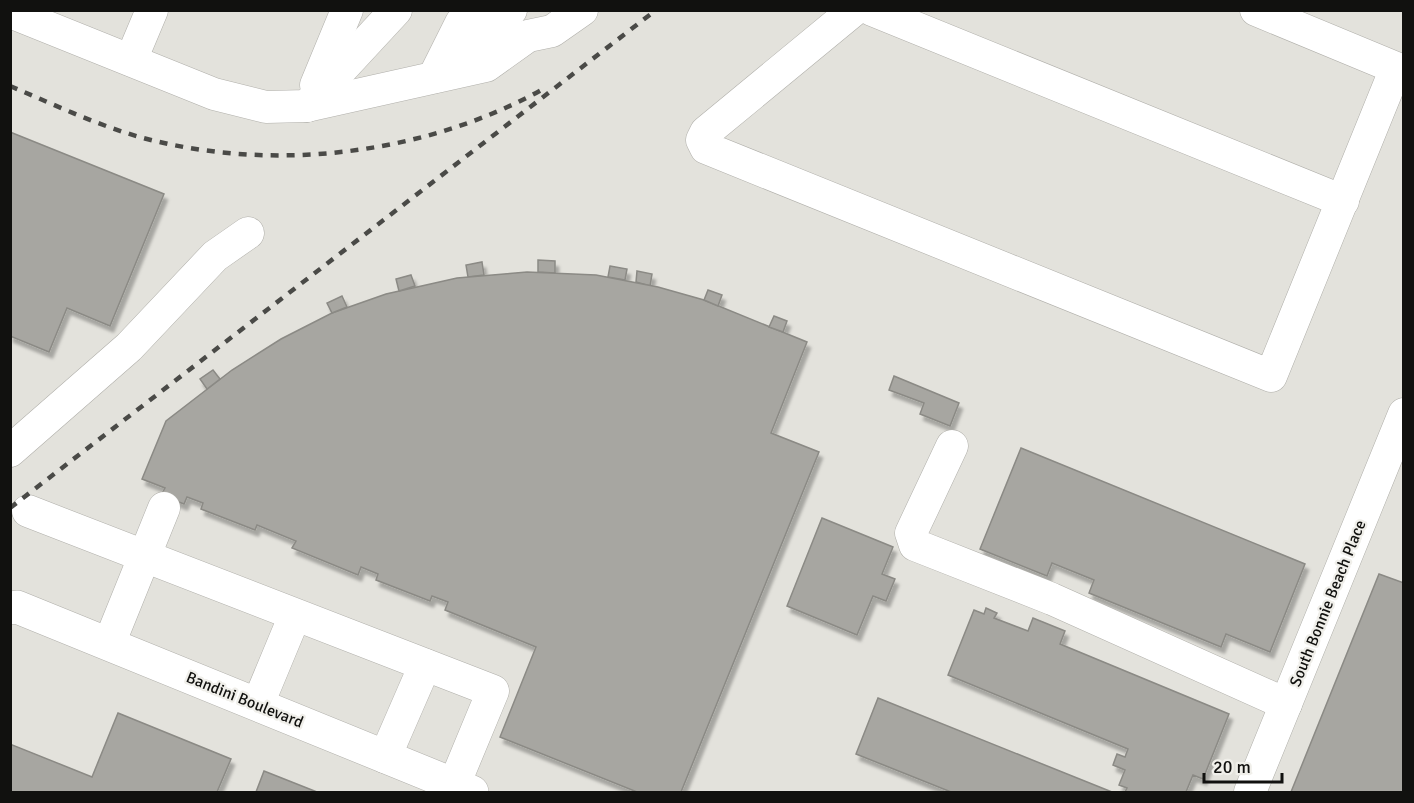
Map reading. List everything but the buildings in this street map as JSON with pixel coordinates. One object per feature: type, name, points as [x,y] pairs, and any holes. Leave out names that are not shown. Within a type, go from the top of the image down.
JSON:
[{"type":"main road","name":"Bandini Boulevard","points":[[12,609],[109,644],[463,789]]},
{"type":"street","points":[[131,60],[152,10]]},
{"type":"street","points":[[307,105],[347,10]]},
{"type":"street","points":[[307,105],[396,10]]},
{"type":"street","points":[[434,77],[461,23],[479,10]]},
{"type":"street","points":[[452,39],[472,39],[511,10]]},
{"type":"street","points":[[10,12],[213,93],[266,107],[307,105],[486,66],[528,36],[548,10]]},
{"type":"street","points":[[528,36],[552,31],[582,10]]},
{"type":"street","points":[[854,10],[706,132],[702,140],[706,148],[1271,376],[1396,68],[1256,10]]},
{"type":"street","points":[[872,10],[1342,201]]},
{"type":"street","points":[[10,451],[129,347],[215,256],[248,233]]},
{"type":"street","name":"South Bonnie Beach Place","points":[[1250,792],[1404,414]]},
{"type":"street","points":[[952,446],[911,532],[915,544],[1052,598],[1286,704]]},
{"type":"street","points":[[109,644],[164,508]]},
{"type":"street","points":[[28,511],[494,691],[463,789]]},
{"type":"street","points":[[258,704],[295,615]]},
{"type":"street","points":[[385,757],[425,665]]},
{"type":"railway","points":[[10,508],[656,10]]},
{"type":"railway","points":[[10,86],[86,118],[144,138],[212,151],[261,155],[310,155],[360,150],[408,140],[456,127],[502,110],[545,88]]}]
